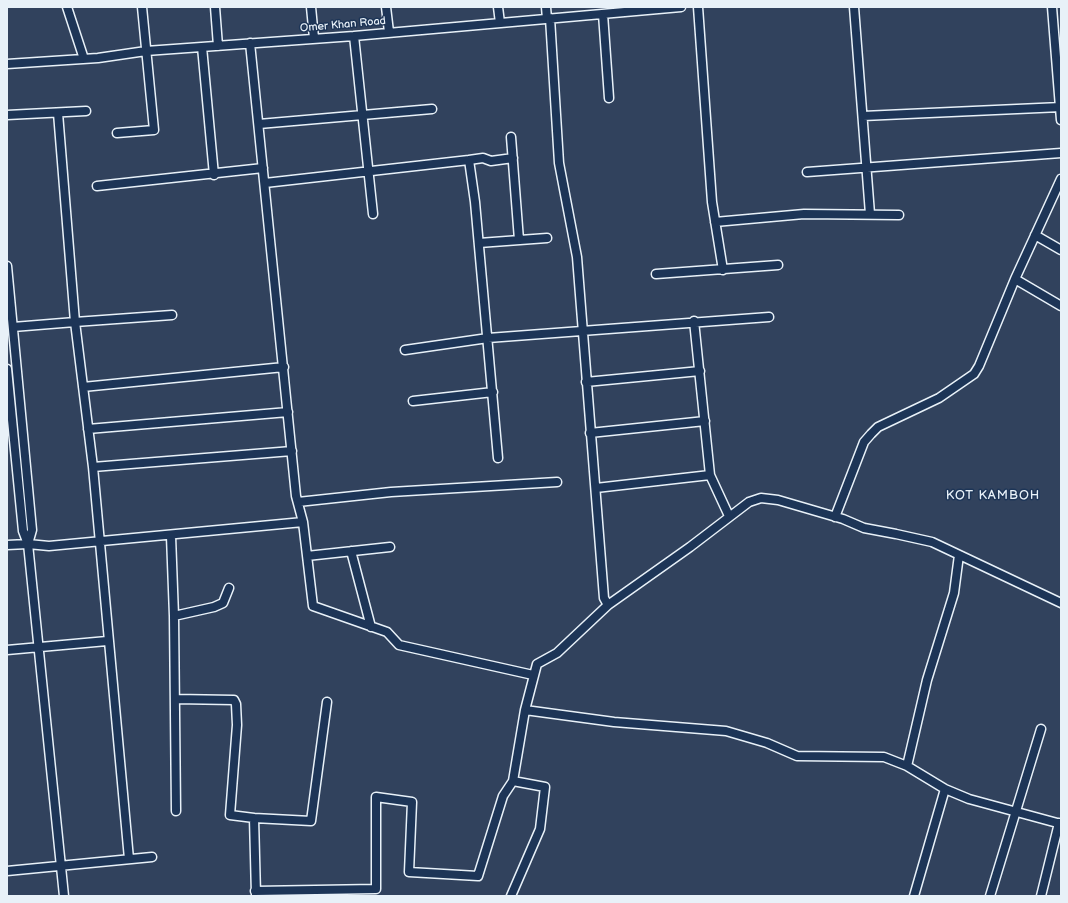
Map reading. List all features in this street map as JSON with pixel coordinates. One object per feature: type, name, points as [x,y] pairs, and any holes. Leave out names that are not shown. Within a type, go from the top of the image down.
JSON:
[{"type":"street","points":[[68,7],[84,59]]},
{"type":"street","points":[[117,132],[154,130],[142,7]]},
{"type":"street","points":[[214,7],[218,46]]},
{"type":"street","points":[[311,7],[314,38]]},
{"type":"street","points":[[386,7],[389,32]]},
{"type":"street","points":[[498,7],[500,23]]},
{"type":"street","points":[[546,7],[559,163],[577,257],[604,598],[608,605]]},
{"type":"street","name":"Omer Khan Road","points":[[7,64],[84,59],[146,51],[354,36],[602,14],[631,9],[681,7]]},
{"type":"street","points":[[698,7],[715,222],[723,270]]},
{"type":"street","points":[[854,7],[870,214]]},
{"type":"street","points":[[1052,7],[1061,120]]},
{"type":"street","points":[[602,14],[609,98]]},
{"type":"street","points":[[354,36],[373,214]]},
{"type":"street","points":[[250,43],[292,451],[298,502],[303,522],[313,606],[387,632],[399,645],[533,675]]},
{"type":"street","points":[[202,47],[214,175]]},
{"type":"street","points":[[862,116],[1060,107]]},
{"type":"street","points":[[259,124],[432,109]]},
{"type":"street","points":[[7,115],[86,111]]},
{"type":"street","points":[[58,113],[75,322],[93,467],[107,641],[129,859]]},
{"type":"street","points":[[511,137],[519,240]]},
{"type":"street","points":[[806,172],[1061,154]]},
{"type":"street","points":[[265,182],[483,158],[492,161],[513,158]]},
{"type":"street","points":[[469,160],[479,244],[498,458]]},
{"type":"street","points":[[97,186],[214,175],[263,168]]},
{"type":"street","points":[[835,517],[864,442],[871,434],[878,427],[939,398],[974,374],[979,366],[1035,234],[1061,179]]},
{"type":"street","points":[[715,222],[804,214],[899,215]]},
{"type":"street","points":[[1035,234],[1061,250]]},
{"type":"street","points":[[479,244],[547,238]]},
{"type":"street","points":[[656,274],[778,265]]},
{"type":"street","points":[[7,266],[32,530],[28,544]]},
{"type":"street","points":[[1015,279],[1061,306]]},
{"type":"street","points":[[13,327],[172,315]]},
{"type":"street","points":[[405,350],[488,338],[694,321],[769,317]]},
{"type":"street","points":[[694,321],[710,476],[729,516]]},
{"type":"street","points":[[83,387],[284,367]]},
{"type":"street","points":[[7,369],[23,531],[28,544],[64,896]]},
{"type":"street","points":[[586,382],[700,371]]},
{"type":"street","points":[[413,401],[493,392]]},
{"type":"street","points":[[88,429],[288,412]]},
{"type":"street","points":[[590,433],[705,421]]},
{"type":"street","points":[[93,467],[292,451]]},
{"type":"street","points":[[596,488],[710,476]]},
{"type":"street","points":[[298,502],[391,492],[557,482]]},
{"type":"street","points":[[254,818],[256,893],[376,889],[376,797],[412,802],[409,872],[478,876],[503,796],[513,781],[525,710],[537,664],[557,653],[608,605],[690,547],[749,502],[761,498],[778,500],[835,517],[864,528],[932,542],[1061,603]]},
{"type":"street","points":[[7,545],[28,544],[49,546],[171,536],[303,522]]},
{"type":"street","points":[[171,536],[174,616],[176,811]]},
{"type":"street","points":[[307,556],[390,547]]},
{"type":"street","points":[[351,551],[371,627]]},
{"type":"street","points":[[907,766],[927,680],[954,593],[959,555]]},
{"type":"street","points":[[174,616],[214,607],[223,602],[228,588]]},
{"type":"street","points":[[7,650],[107,641]]},
{"type":"street","points":[[175,699],[234,700],[236,704],[237,725],[230,815],[254,818],[311,821],[327,702]]},
{"type":"street","points":[[525,710],[614,722],[726,731],[767,743],[797,756],[884,757],[907,766],[945,789],[969,800],[1060,824],[1041,896]]},
{"type":"street","points":[[990,896],[1041,729]]},
{"type":"street","points":[[511,896],[540,829],[545,787],[513,781]]},
{"type":"street","points":[[914,896],[945,789]]},
{"type":"street","points":[[7,871],[152,857]]},
{"type":"district","name":"KOT KAMBOH","points":[[993,496]]}]
